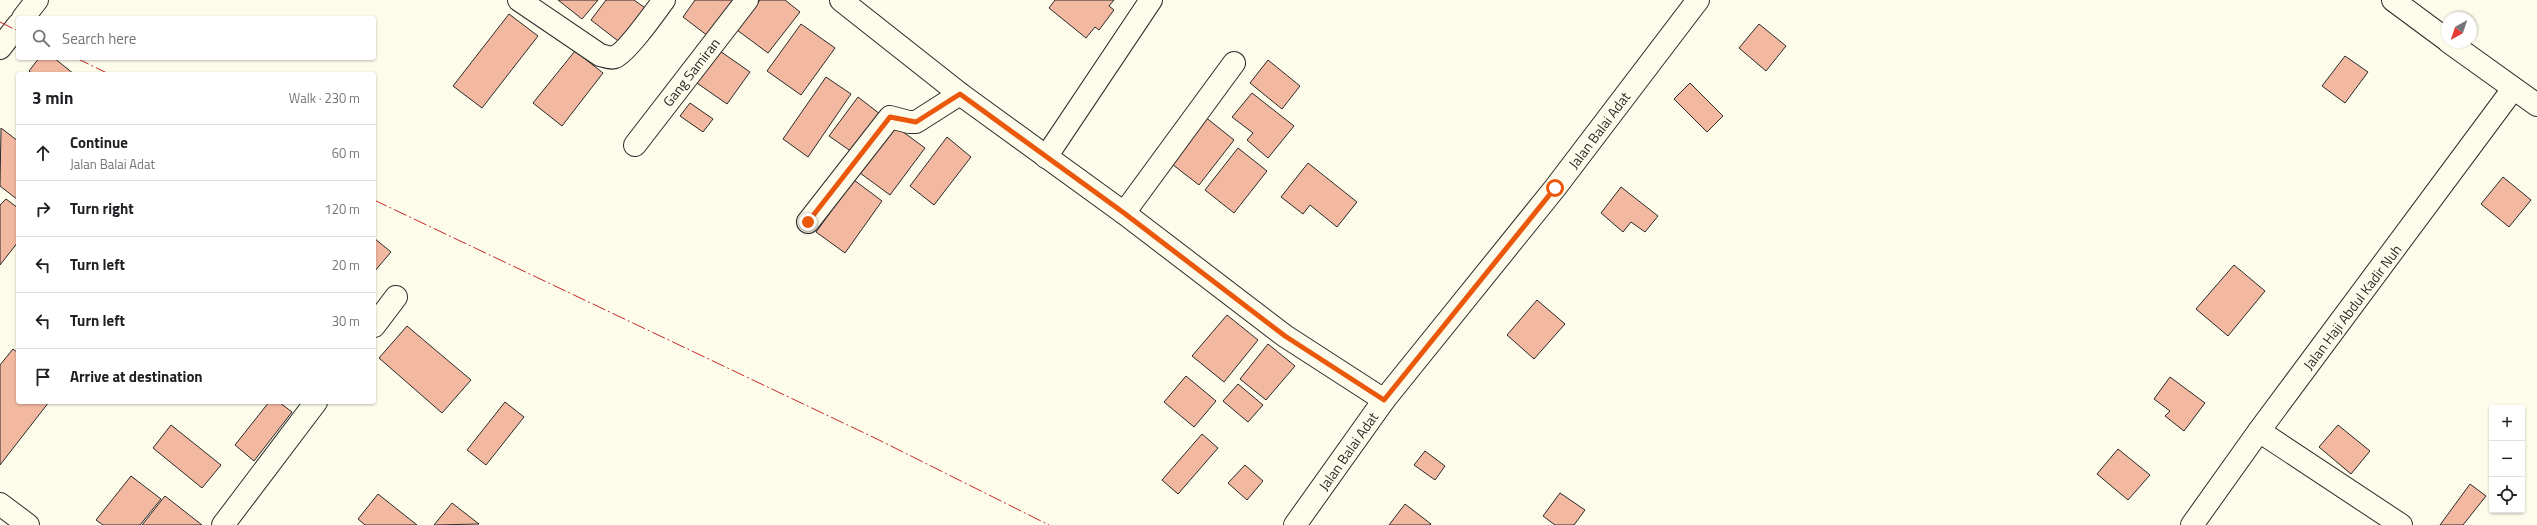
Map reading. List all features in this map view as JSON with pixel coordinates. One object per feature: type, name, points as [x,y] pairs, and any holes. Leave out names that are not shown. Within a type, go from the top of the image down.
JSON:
[{"type":"street","points":[[519,0],[600,55],[615,57],[628,46],[664,0]]},
{"type":"street","name":"Gang Samiran","points":[[635,145],[747,0]]},
{"type":"street","points":[[842,0],[960,94],[1124,213],[1285,336],[1384,400]]},
{"type":"street","points":[[1046,157],[1151,0]]},
{"type":"street","name":"Jalan Balai Adat","points":[[1295,525],[1384,400],[1555,188],[1698,0]]},
{"type":"street","points":[[2394,0],[2441,35]]},
{"type":"street","points":[[0,48],[16,27]]},
{"type":"street","points":[[2457,48],[2513,90],[2537,105]]},
{"type":"street","points":[[1124,213],[1234,63]]},
{"type":"street","name":"Jalan Haji Abdul Kadir Nuh","points":[[2192,525],[2259,431],[2513,90]]},
{"type":"street","points":[[808,222],[890,117],[916,122],[960,94]]},
{"type":"street","points":[[376,323],[396,297]]},
{"type":"street","points":[[223,525],[314,404]]},
{"type":"street","points":[[2259,431],[2401,525]]},
{"type":"street","points":[[0,504],[28,525]]},
{"type":"building","points":[[558,0],[598,0],[582,19]]},
{"type":"building","points":[[606,0],[634,0],[648,10],[622,44],[591,20]]},
{"type":"building","points":[[695,0],[735,0],[708,36],[683,17]]},
{"type":"building","points":[[760,0],[785,0],[800,12],[768,53],[737,30]]},
{"type":"building","points":[[1055,0],[1114,0],[1109,6],[1114,10],[1099,30],[1095,27],[1086,38],[1049,8]]},
{"type":"building","points":[[509,14],[538,36],[482,108],[453,86]]},
{"type":"building","points":[[801,24],[835,48],[801,95],[767,71]]},
{"type":"building","points":[[1759,24],[1786,46],[1766,71],[1739,48]]},
{"type":"building","points":[[717,49],[750,72],[727,104],[694,81]]},
{"type":"building","points":[[575,51],[603,73],[562,126],[533,103]]},
{"type":"building","points":[[2345,56],[2368,72],[2345,103],[2322,86]]},
{"type":"building","points":[[37,60],[56,60],[72,72],[30,72],[29,71]]},
{"type":"building","points":[[1268,60],[1300,86],[1282,109],[1250,83]]},
{"type":"building","points":[[826,77],[851,94],[808,157],[783,139]]},
{"type":"building","points":[[1690,83],[1723,116],[1707,132],[1674,99]]},
{"type":"building","points":[[1252,93],[1294,126],[1268,158],[1247,140],[1253,133],[1232,117]]},
{"type":"building","points":[[858,97],[880,114],[852,152],[829,136]]},
{"type":"building","points":[[690,103],[713,119],[703,132],[680,116]]},
{"type":"building","points":[[1204,116],[1234,140],[1199,185],[1168,161]]},
{"type":"building","points":[[895,126],[925,148],[890,195],[860,173]]},
{"type":"building","points":[[1,128],[16,139],[16,198],[0,186]]},
{"type":"building","points":[[947,137],[971,157],[934,205],[910,186]]},
{"type":"building","points":[[1238,148],[1267,171],[1234,213],[1205,190]]},
{"type":"building","points":[[1308,163],[1357,202],[1337,227],[1310,205],[1303,214],[1281,197]]},
{"type":"building","points":[[2503,177],[2531,200],[2509,227],[2481,204]]},
{"type":"building","points":[[854,180],[882,201],[845,253],[816,232]]},
{"type":"building","points":[[1621,187],[1658,216],[1645,232],[1631,222],[1623,232],[1601,213]]},
{"type":"building","points":[[6,199],[16,206],[16,245],[0,265],[0,205]]},
{"type":"building","points":[[376,240],[391,252],[376,270]]},
{"type":"building","points":[[2234,265],[2265,291],[2228,336],[2196,309]]},
{"type":"building","points":[[1537,300],[1565,324],[1534,359],[1507,335]]},
{"type":"building","points":[[1227,315],[1258,340],[1224,382],[1192,356]]},
{"type":"building","points":[[407,326],[471,380],[442,413],[379,358]]},
{"type":"building","points":[[1268,344],[1295,366],[1266,400],[1240,379]]},
{"type":"building","points":[[13,349],[16,351],[16,404],[47,404],[0,465],[0,365]]},
{"type":"building","points":[[1186,376],[1216,401],[1194,427],[1164,402]]},
{"type":"building","points":[[2170,377],[2205,403],[2184,431],[2165,416],[2170,411],[2154,399]]},
{"type":"building","points":[[1238,384],[1263,405],[1248,422],[1223,401]]},
{"type":"building","points":[[505,402],[524,417],[486,465],[467,450]]},
{"type":"building","points":[[267,404],[282,404],[292,412],[254,461],[235,445]]},
{"type":"building","points":[[171,425],[221,465],[202,488],[153,448]]},
{"type":"building","points":[[2338,425],[2370,451],[2351,474],[2319,447]]},
{"type":"building","points":[[1202,434],[1218,448],[1178,494],[1162,480]]},
{"type":"building","points":[[2118,449],[2150,475],[2128,500],[2097,474]]},
{"type":"building","points":[[1425,451],[1445,466],[1435,480],[1414,465]]},
{"type":"building","points":[[1245,465],[1263,481],[1247,500],[1228,483]]},
{"type":"building","points":[[131,476],[161,499],[140,525],[103,525],[96,520]]},
{"type":"building","points":[[2470,484],[2486,496],[2463,525],[2440,525]]},
{"type":"building","points":[[1560,493],[1585,510],[1574,525],[1555,525],[1543,516]]},
{"type":"building","points":[[378,494],[417,525],[365,525],[358,519]]},
{"type":"building","points":[[165,496],[202,525],[142,525]]},
{"type":"building","points":[[452,503],[479,524],[434,525]]},
{"type":"building","points":[[1405,504],[1431,524],[1389,525]]},
{"type":"power","points":[[0,22],[16,30]]},
{"type":"power","points":[[80,60],[105,72]]},
{"type":"power","points":[[376,201],[877,439],[1049,525]]},
{"type":"route","points":[[808,222],[890,117],[895,116],[909,122],[916,122],[960,94],[1124,213],[1219,284],[1285,336],[1384,400],[1555,188]]}]
